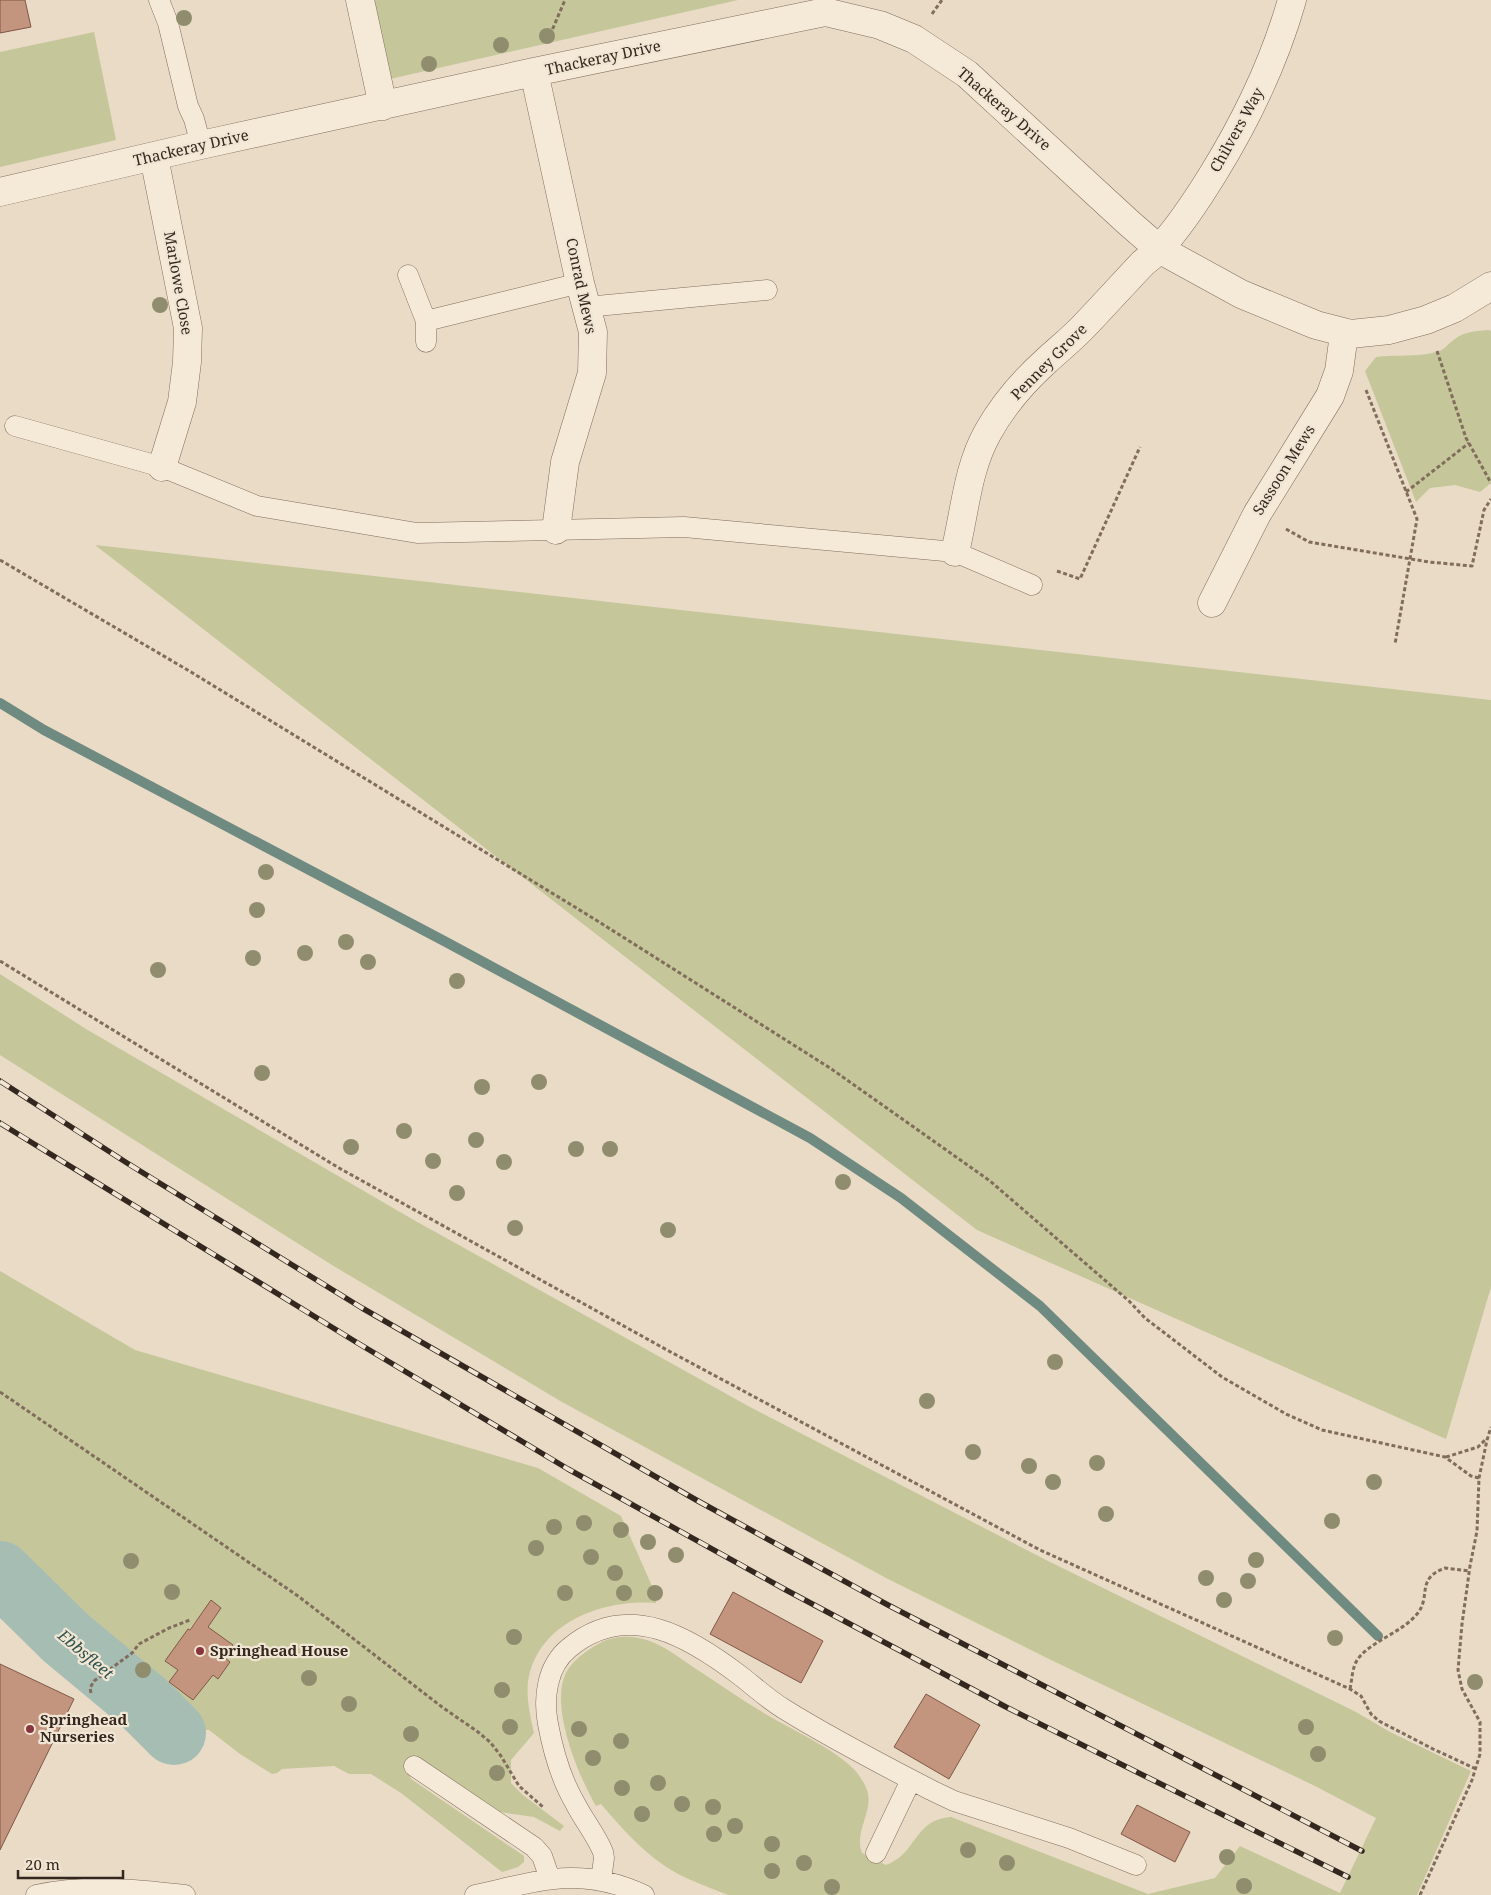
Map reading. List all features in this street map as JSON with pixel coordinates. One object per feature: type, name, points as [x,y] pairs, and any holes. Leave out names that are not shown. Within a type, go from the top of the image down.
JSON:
[{"type":"street","points":[[360,0],[383,106]]},
{"type":"street","name":"Chilvers Way","points":[[1159,249],[1195,203],[1245,120],[1277,48],[1292,0]]},
{"type":"street","name":"Thackeray Drive","points":[[0,192],[201,145],[534,72],[825,12],[880,25],[914,39],[967,74],[1159,249],[1241,294],[1316,325],[1344,334],[1389,330],[1426,320],[1455,308],[1491,286]]},
{"type":"street","name":"Conrad Mews","points":[[534,72],[583,295],[593,332],[592,372],[565,462],[556,530]]},
{"type":"street","name":"Marlowe Close","points":[[154,157],[188,328],[187,362],[182,402],[162,467]]},
{"type":"street","name":"Penney Grove","points":[[955,552],[964,514],[967,490],[975,462],[982,443],[994,422],[1043,364],[1070,341],[1159,249]]},
{"type":"street","name":"Sassoon Mews","points":[[1212,603],[1256,514],[1330,396],[1339,372],[1344,334]]},
{"type":"lane","points":[[159,0],[168,23],[188,106],[194,119],[201,145]]},
{"type":"lane","points":[[408,275],[426,321],[426,342]]},
{"type":"lane","points":[[426,321],[583,295],[767,290]]},
{"type":"lane","points":[[14,426],[162,467],[257,506],[417,533],[684,527],[955,552],[1032,585]]},
{"type":"lane","points":[[601,1880],[603,1852],[568,1791],[554,1750],[547,1718],[546,1701],[554,1666],[569,1648],[590,1634],[614,1625],[644,1625],[685,1640],[732,1669],[785,1710],[911,1780],[954,1801],[1070,1838],[1136,1865]]},
{"type":"lane","points":[[414,1766],[534,1847],[542,1856],[550,1879]]},
{"type":"lane","points":[[876,1853],[911,1780]]},
{"type":"lane","points":[[475,1895],[550,1879],[576,1877],[601,1880],[644,1895]]},
{"type":"lane","points":[[36,1895],[65,1889],[122,1889],[185,1895]]},
{"type":"path","points":[[1426,320],[1469,443],[1491,483]]},
{"type":"path","points":[[1365,387],[1417,519],[1395,644]]},
{"type":"path","points":[[1406,492],[1469,443]]},
{"type":"path","points":[[1032,585],[1041,566],[1080,579],[1140,447]]},
{"type":"path","points":[[1256,514],[1309,542],[1472,566],[1484,510],[1491,499]]},
{"type":"path","points":[[0,560],[216,687],[596,920],[830,1068],[990,1181],[1129,1301],[1145,1318],[1238,1388],[1286,1414],[1322,1430],[1445,1457],[1471,1476],[1479,1478]]},
{"type":"path","points":[[0,960],[339,1168],[668,1350],[1040,1550],[1350,1689],[1361,1696],[1371,1714],[1378,1721],[1476,1769]]},
{"type":"path","points":[[0,1392],[298,1596],[442,1707],[478,1732],[490,1742],[501,1756],[522,1790],[557,1818],[562,1820],[584,1818]]},
{"type":"path","points":[[1420,1895],[1476,1769],[1480,1754],[1480,1722],[1462,1689],[1458,1670],[1461,1632],[1478,1531],[1479,1478],[1491,1427]]},
{"type":"path","points":[[1445,1457],[1478,1447],[1488,1437]]},
{"type":"path","points":[[1350,1689],[1354,1669],[1361,1656],[1411,1621],[1422,1608],[1425,1599],[1425,1585],[1428,1580],[1446,1568],[1470,1571]]},
{"type":"path","points":[[91,1693],[92,1682],[132,1653],[137,1646],[153,1636],[190,1620]]},
{"type":"green space","points":[[372,0],[738,0],[390,79]]},
{"type":"green space","points":[[94,32],[116,140],[0,167],[0,52]]},
{"type":"green space","points":[[1491,331],[1491,483],[1480,492],[1455,485],[1430,488],[1416,502],[1365,371],[1376,357],[1431,353],[1442,350],[1464,334]]},
{"type":"green space","points":[[95,545],[1491,700],[1491,1287],[1446,1439],[977,1230]]},
{"type":"green space","points":[[0,974],[86,1029],[412,1219],[750,1407],[1046,1560],[1356,1712],[1390,1732],[1471,1771],[1417,1895],[728,1895],[684,1877],[656,1860],[636,1843],[601,1804],[596,1806],[582,1778],[568,1741],[561,1704],[562,1687],[566,1673],[576,1660],[596,1645],[609,1639],[622,1637],[636,1638],[650,1641],[663,1647],[759,1710],[816,1742],[851,1766],[863,1781],[867,1789],[869,1801],[860,1838],[862,1853],[886,1865],[904,1853],[922,1830],[930,1824],[939,1819],[951,1817],[1148,1894],[1215,1878],[1240,1846],[1340,1893],[1376,1818],[1315,1786],[1051,1660],[888,1579],[562,1402],[332,1265],[0,1055]]},
{"type":"green space","points":[[0,1271],[135,1350],[538,1468],[621,1516],[652,1586],[656,1596],[656,1603],[617,1605],[579,1617],[562,1627],[547,1640],[536,1657],[529,1676],[528,1690],[528,1705],[534,1733],[511,1760],[511,1783],[523,1795],[564,1826],[560,1831],[534,1817],[500,1812],[416,1761],[409,1774],[411,1779],[524,1856],[524,1862],[518,1867],[502,1872],[401,1793],[371,1774],[349,1774],[334,1766],[282,1769],[272,1774],[240,1754],[209,1730],[195,1730],[177,1748],[171,1743],[163,1752],[148,1738],[143,1742],[141,1741],[99,1681],[132,1654],[130,1651],[89,1675],[92,1671],[91,1669],[31,1625],[0,1599]],"holes":[[[211,1601],[221,1608],[208,1627],[233,1645],[224,1657],[230,1662],[218,1679],[213,1675],[193,1699],[170,1682],[178,1670],[165,1661]]]},
{"type":"building","points":[[0,0],[25,0],[31,27],[0,33]]},
{"type":"building","points":[[733,1592],[823,1641],[801,1683],[710,1634]]},
{"type":"building","name":"Springhead House","points":[[211,1600],[221,1608],[208,1627],[233,1645],[224,1657],[230,1662],[218,1679],[213,1675],[193,1700],[169,1682],[178,1670],[165,1661]]},
{"type":"building","name":"Springhead Nurseries","points":[[0,1664],[74,1699],[0,1850]]},
{"type":"building","points":[[926,1694],[980,1725],[949,1779],[894,1747]]},
{"type":"building","points":[[1137,1805],[1190,1832],[1175,1862],[1121,1834]]},
{"type":"waterway","points":[[0,703],[44,730],[446,942],[810,1138],[901,1198],[1040,1306],[1378,1636]]},
{"type":"waterway","name":"Ebbsfleet","points":[[0,1573],[66,1638],[143,1702],[174,1733]]},
{"type":"railway","points":[[0,1081],[127,1163],[362,1308],[698,1501],[888,1605],[1362,1851]]},
{"type":"railway","points":[[0,1123],[356,1342],[568,1469],[786,1590],[1006,1707],[1348,1877]]},
{"type":"place","name":"Springhead House","points":[[200,1651]]},
{"type":"place","name":"Springhead Nurseries","points":[[30,1729]]}]
